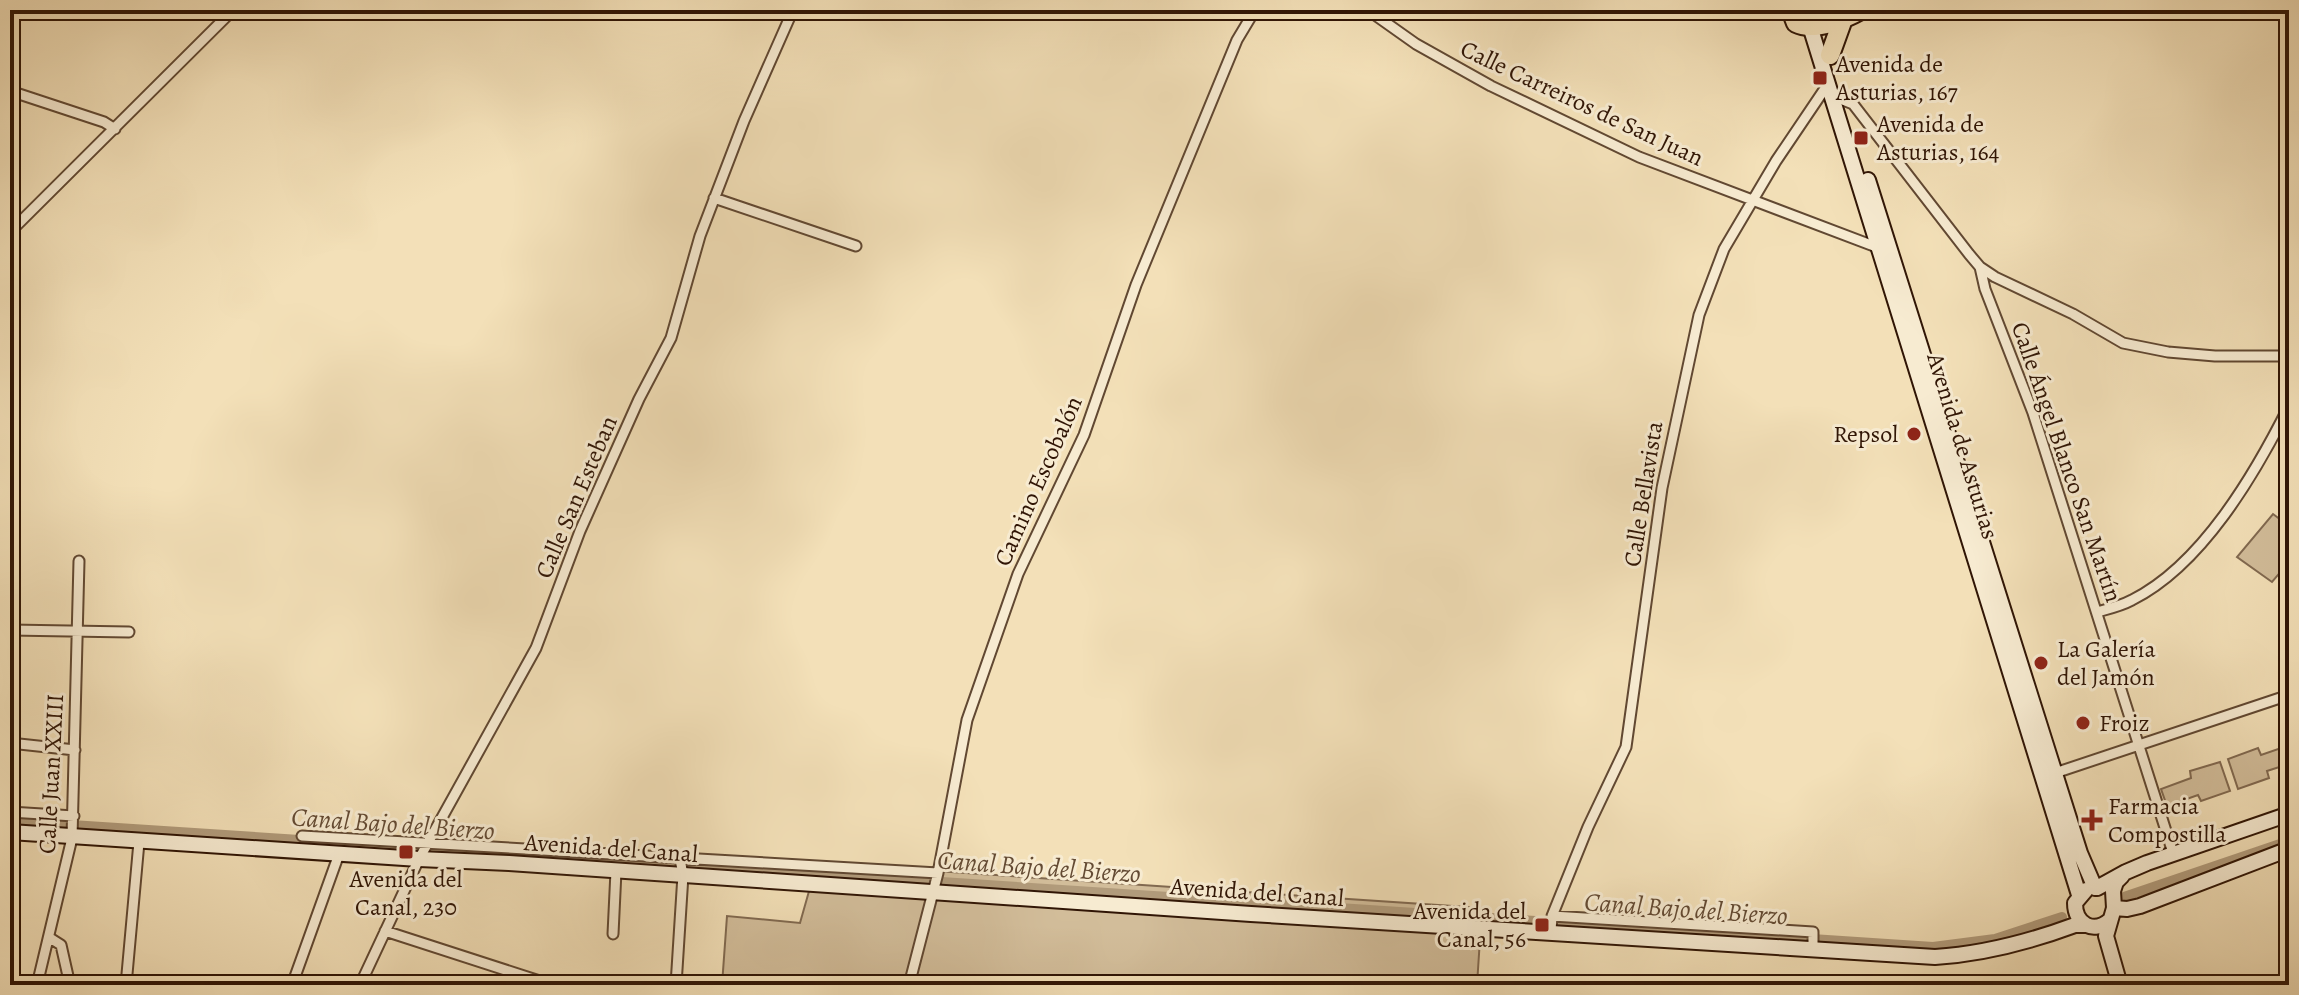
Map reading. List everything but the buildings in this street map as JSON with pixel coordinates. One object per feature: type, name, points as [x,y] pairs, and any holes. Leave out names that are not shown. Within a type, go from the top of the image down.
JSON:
[{"type":"highway","points":[[1791,10],[1796,23],[1861,10]]},
{"type":"highway","points":[[1821,17],[1830,55]]},
{"type":"street","points":[[10,232],[233,10]]},
{"type":"street","name":"Calle San Esteban","points":[[360,985],[419,859],[536,648],[580,531],[639,399],[671,338],[714,198],[793,10]]},
{"type":"street","name":"Camino Escobalón","points":[[909,985],[938,873],[967,720],[1018,574],[1084,435],[1136,285],[1237,40],[1255,10]]},
{"type":"street","name":"Calle Carreiros de San Juan","points":[[1368,10],[1416,44],[1491,86],[1639,157],[1879,248]]},
{"type":"street","name":"Avenida de Asturias","points":[[1821,17],[1828,84],[2079,895]]},
{"type":"street","name":"Avenida de Asturias","points":[[1830,55],[2055,773],[2094,884]]},
{"type":"street","name":"Calle Bellavista","points":[[1551,931],[1552,916],[1588,827],[1626,747],[1662,488],[1699,315],[1724,249],[1828,84]]},
{"type":"street","points":[[10,91],[104,122],[115,129]]},
{"type":"street","points":[[1843,100],[1853,104],[1980,267],[1995,277],[2073,314],[2123,343],[2168,352],[2215,356],[2289,356]]},
{"type":"street","points":[[714,198],[856,246]]},
{"type":"street","name":"Calle Ángel Blanco San Martín","points":[[1980,267],[1985,289],[2033,413],[2173,853]]},
{"type":"street","points":[[2097,612],[2129,602],[2146,592],[2173,572],[2195,549],[2243,492],[2289,406]]},
{"type":"street","name":"Calle Juan XXIII","points":[[37,985],[73,826],[79,561]]},
{"type":"street","points":[[10,630],[129,632]]},
{"type":"street","points":[[2055,773],[2289,695]]},
{"type":"street","points":[[10,743],[75,750]]},
{"type":"street","name":"Avenida del Canal","points":[[10,812],[139,842],[509,863],[1935,957],[1999,949],[2083,922]]},
{"type":"street","points":[[2112,985],[2099,942],[2083,922],[2075,903],[2079,895],[2094,884],[2173,853],[2289,814]]},
{"type":"street","name":"Avenida del Canal","points":[[10,832],[73,826]]},
{"type":"street","name":"Avenida del Canal","points":[[302,836],[431,841],[938,873]]},
{"type":"street","points":[[126,985],[139,842]]},
{"type":"street","points":[[2112,909],[2140,906],[2287,849],[2289,952]]},
{"type":"street","points":[[292,985],[339,854]]},
{"type":"street","points":[[676,985],[683,875],[680,859]]},
{"type":"street","points":[[613,934],[616,871]]},
{"type":"street","points":[[2120,985],[2106,936],[2116,882],[2126,872]]},
{"type":"street","points":[[2094,884],[2107,893],[2112,909]]},
{"type":"street","points":[[2083,922],[2100,927],[2112,909]]},
{"type":"street","points":[[1552,916],[1813,932],[1813,949]]},
{"type":"street","points":[[385,931],[552,985]]},
{"type":"street","points":[[50,938],[61,945],[70,985]]},
{"type":"shaded area","points":[[2273,514],[2289,526],[2289,562],[2272,582],[2237,557]]},
{"type":"shaded area","points":[[2284,747],[2289,764],[2267,771],[2269,778],[2238,789],[2228,759],[2258,748],[2261,755]]},
{"type":"shaded area","points":[[2220,762],[2230,791],[2201,801],[2198,795],[2167,806],[2161,789],[2191,778],[2190,771]]},
{"type":"shaded area","points":[[817,863],[1482,908],[1477,985],[722,985],[727,916],[800,923]]},
{"type":"waterway","name":"Canal Bajo del Bierzo","points":[[10,821],[1933,947],[1995,939],[2062,917]]},
{"type":"waterway","name":"Canal Bajo del Bierzo","points":[[2124,897],[2289,841]]},
{"type":"place","name":"Avenida de Asturias, 167","points":[[1820,78]]},
{"type":"place","name":"Avenida de Asturias, 164","points":[[1861,138]]},
{"type":"place","name":"Repsol","points":[[1914,434]]},
{"type":"place","name":"La Galería del Jamón","points":[[2041,663]]},
{"type":"place","name":"Froiz","points":[[2083,723]]},
{"type":"place","name":"Farmacia Compostilla","points":[[2092,820]]},
{"type":"place","name":"Avenida del Canal, 230","points":[[406,852]]},
{"type":"place","name":"Avenida del Canal, 56","points":[[1542,925]]}]
